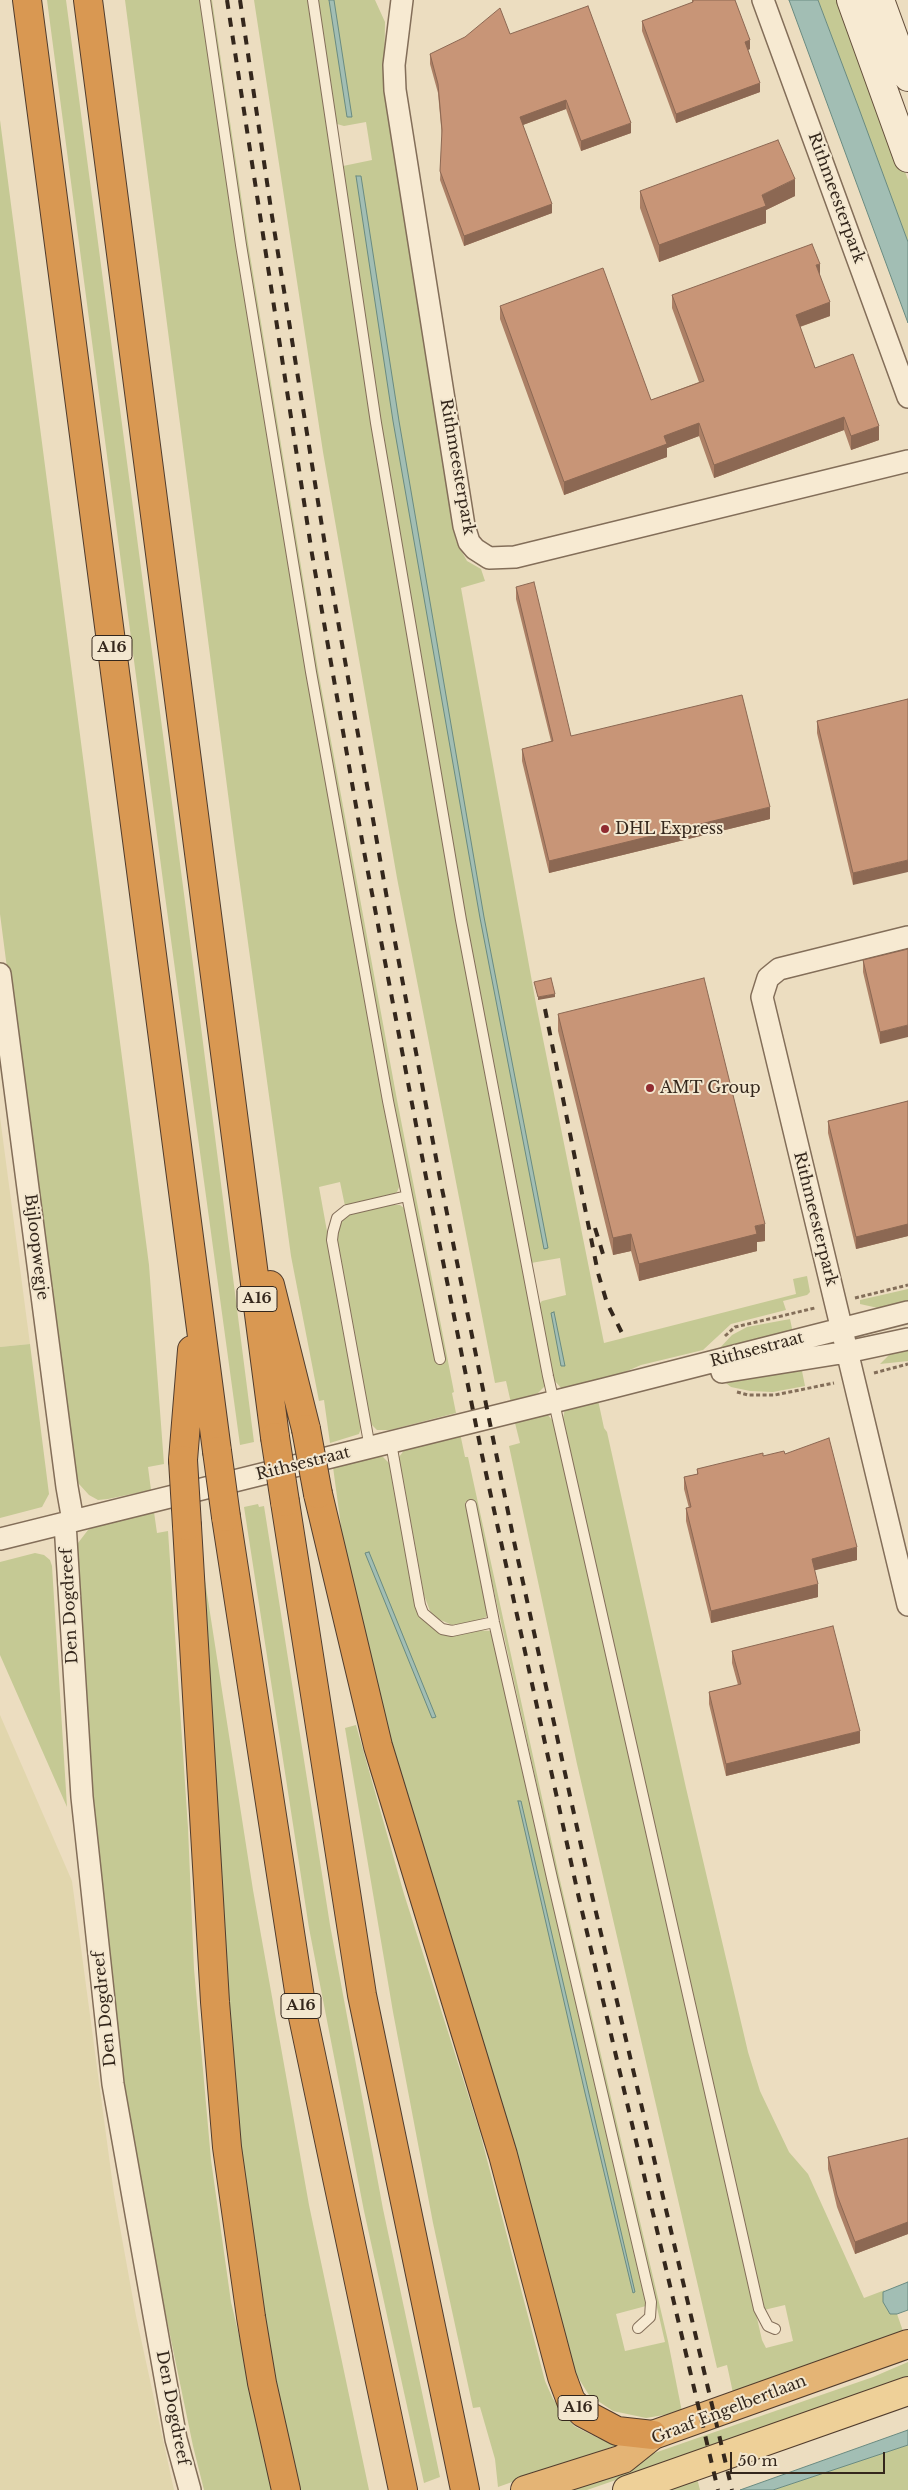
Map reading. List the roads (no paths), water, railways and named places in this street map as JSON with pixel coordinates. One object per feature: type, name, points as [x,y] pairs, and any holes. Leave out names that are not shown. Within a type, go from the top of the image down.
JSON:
[{"type":"highway","name":"A16","points":[[27,0],[216,1452],[303,2017],[402,2490]]},
{"type":"highway","name":"A16","points":[[88,0],[284,1502],[362,1995],[463,2480]]},
{"type":"highway","name":"A16","points":[[238,1161],[306,1429],[318,1494],[378,1746],[503,2155],[562,2377],[571,2401],[583,2413],[617,2431],[653,2435]]},
{"type":"highway","name":"A16","points":[[196,1297],[183,1460],[215,2002],[227,2147],[251,2317],[262,2383],[286,2490]]},
{"type":"highway","name":"Graaf Engelbertlaan","points":[[524,2490],[623,2459],[653,2435],[908,2344]]},
{"type":"main road","points":[[851,0],[908,158]]},
{"type":"main road","points":[[880,0],[908,77]]},
{"type":"main road","points":[[627,2490],[908,2391]]},
{"type":"street","name":"Rithmeesterpark","points":[[402,0],[394,65],[396,90],[464,526],[469,542],[475,549],[489,558],[515,557],[908,461]]},
{"type":"street","name":"Rithmeesterpark","points":[[763,0],[908,396]]},
{"type":"street","name":"Rithmeesterpark","points":[[908,936],[779,969],[768,978],[763,990],[764,1013],[908,1605]]},
{"type":"street","name":"Bijloopwegje","points":[[0,974],[67,1487],[69,1522]]},
{"type":"street","name":"Rithsestraat","points":[[0,1539],[391,1443],[908,1312]]},
{"type":"street","name":"Rithsestraat","points":[[605,1389],[847,1352],[908,1339]]},
{"type":"street","name":"Den Dogdreef","points":[[69,1522],[82,1797],[114,2084],[176,2439],[190,2490]]},
{"type":"lane","points":[[205,0],[242,254],[310,672],[440,1359]]},
{"type":"lane","points":[[313,0],[376,423],[458,901],[554,1401],[759,2309],[762,2319],[768,2326],[775,2329]]},
{"type":"lane","points":[[370,1448],[332,1240],[333,1232],[337,1218],[347,1210],[408,1196]]},
{"type":"lane","points":[[391,1443],[423,1613],[442,1629],[452,1631],[494,1622]]},
{"type":"lane","points":[[470,1505],[494,1622],[651,2302],[650,2317],[638,2328]]},
{"type":"water","points":[[329,0],[334,0],[352,117],[347,117]]},
{"type":"water","points":[[789,0],[818,0],[858,106],[908,242],[908,323]]},
{"type":"water","points":[[356,176],[361,176],[399,421],[484,917],[548,1248],[544,1249],[480,918],[393,421]]},
{"type":"water","points":[[554,1312],[565,1366],[561,1366],[551,1313]]},
{"type":"water","points":[[369,1552],[436,1717],[432,1718],[365,1553]]},
{"type":"water","points":[[518,1801],[521,1801],[635,2292],[633,2293],[585,2093]]},
{"type":"water","points":[[908,2282],[908,2310],[897,2314],[890,2314],[883,2302],[883,2292]]},
{"type":"water","points":[[908,2430],[908,2445],[773,2490],[740,2490]]},
{"type":"railway","points":[[227,0],[312,554],[363,846],[426,1177],[482,1455],[578,1894],[718,2490]]},
{"type":"railway","points":[[240,0],[272,216],[329,570],[389,910],[440,1179],[515,1546],[591,1891],[732,2490]]},
{"type":"railway","points":[[545,1009],[598,1273],[607,1303],[623,1335]]},
{"type":"railway","points":[[595,1228],[603,1254]]},
{"type":"place","name":"DHL Express","points":[[605,829]]},
{"type":"place","name":"AMT Group","points":[[650,1088]]}]
